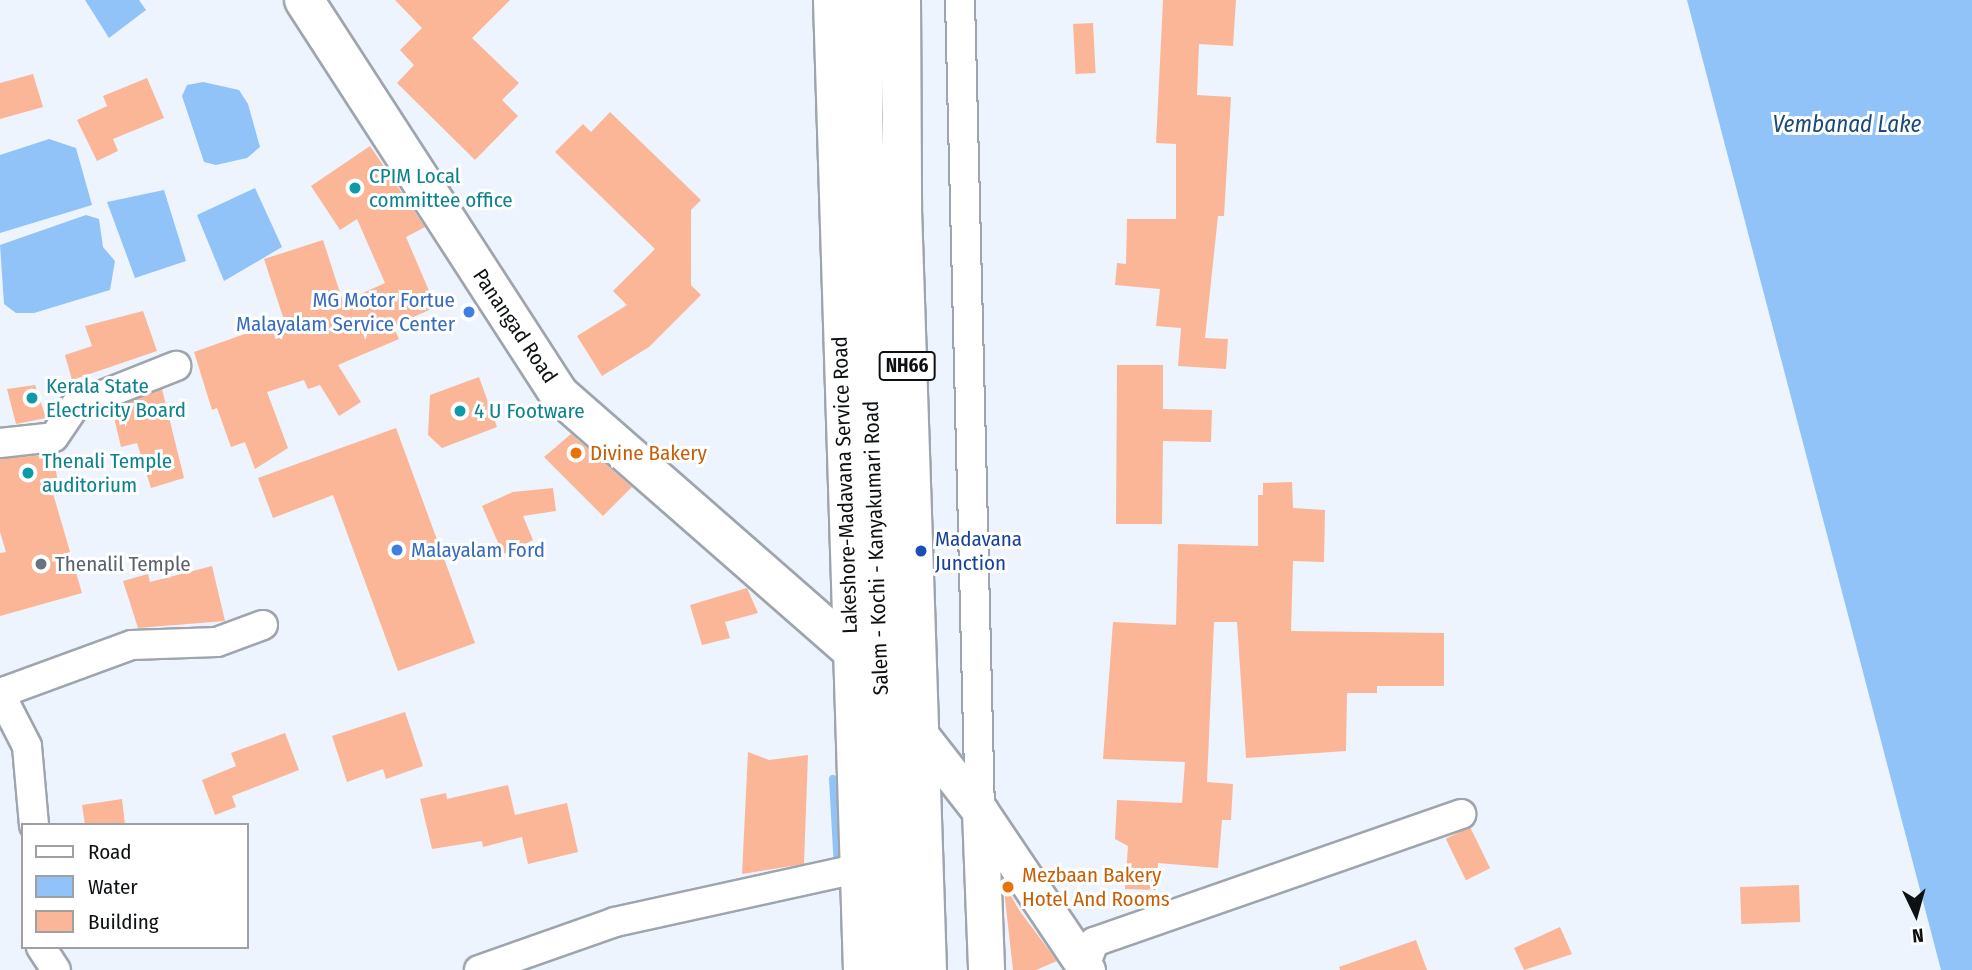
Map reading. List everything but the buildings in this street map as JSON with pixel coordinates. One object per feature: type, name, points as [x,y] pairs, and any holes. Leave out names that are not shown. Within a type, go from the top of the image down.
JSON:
[{"type":"main road","name":"Panangad Road","points":[[304,0],[560,395],[850,649],[919,733]]},
{"type":"main road","name":"Salem - Kochi - Kanyakumari Road","points":[[866,0],[863,118],[891,970]]},
{"type":"main road","name":"Salem - Kochi - Kanyakumari Road","points":[[901,0],[902,209],[927,970]]},
{"type":"street","name":"Lakeshore-Madavana Service Road","points":[[831,0],[861,970]]},
{"type":"street","points":[[961,0],[986,970]]},
{"type":"street","points":[[0,443],[54,437],[75,406],[176,366]]},
{"type":"street","points":[[34,823],[27,746],[6,705],[6,691],[132,645],[217,642],[263,625]]},
{"type":"street","points":[[919,733],[980,811],[1086,968]]},
{"type":"street","points":[[1086,968],[1094,942],[1461,814]]},
{"type":"street","points":[[479,970],[615,922],[857,869]]},
{"type":"street","points":[[42,949],[56,970]]},
{"type":"water","points":[[85,0],[139,0],[146,10],[109,38]]},
{"type":"water","name":"Vembanad Lake","points":[[1687,0],[1972,0],[1972,970],[1941,970]]},
{"type":"water","points":[[203,82],[239,90],[248,104],[260,147],[247,158],[216,165],[204,162],[182,96],[187,85]]},
{"type":"water","points":[[49,139],[76,148],[92,205],[0,233],[0,155]]},
{"type":"water","points":[[255,188],[282,247],[224,281],[197,215]]},
{"type":"water","points":[[164,190],[186,261],[135,278],[107,202]]},
{"type":"water","points":[[86,215],[99,219],[103,247],[115,261],[110,290],[34,313],[16,313],[4,304],[0,245]]},
{"type":"waterway","points":[[833,779],[838,869]]},
{"type":"place","name":"CPIM Local committee office","points":[[355,188]]},
{"type":"place","name":"MG Motor Fortue Malayalam Service Center","points":[[469,312]]},
{"type":"place","name":"Kerala State Electricity Board","points":[[32,398]]},
{"type":"place","name":"4 U Footware","points":[[460,411]]},
{"type":"place","name":"Divine Bakery","points":[[576,453]]},
{"type":"place","name":"Thenali Temple auditorium","points":[[28,473]]},
{"type":"place","name":"Malayalam Ford","points":[[397,550]]},
{"type":"place","name":"Madavana Junction","points":[[921,551]]},
{"type":"place","name":"Thenalil Temple","points":[[41,564]]},
{"type":"place","name":"Mezbaan Bakery Hotel And Rooms","points":[[1008,887]]}]
